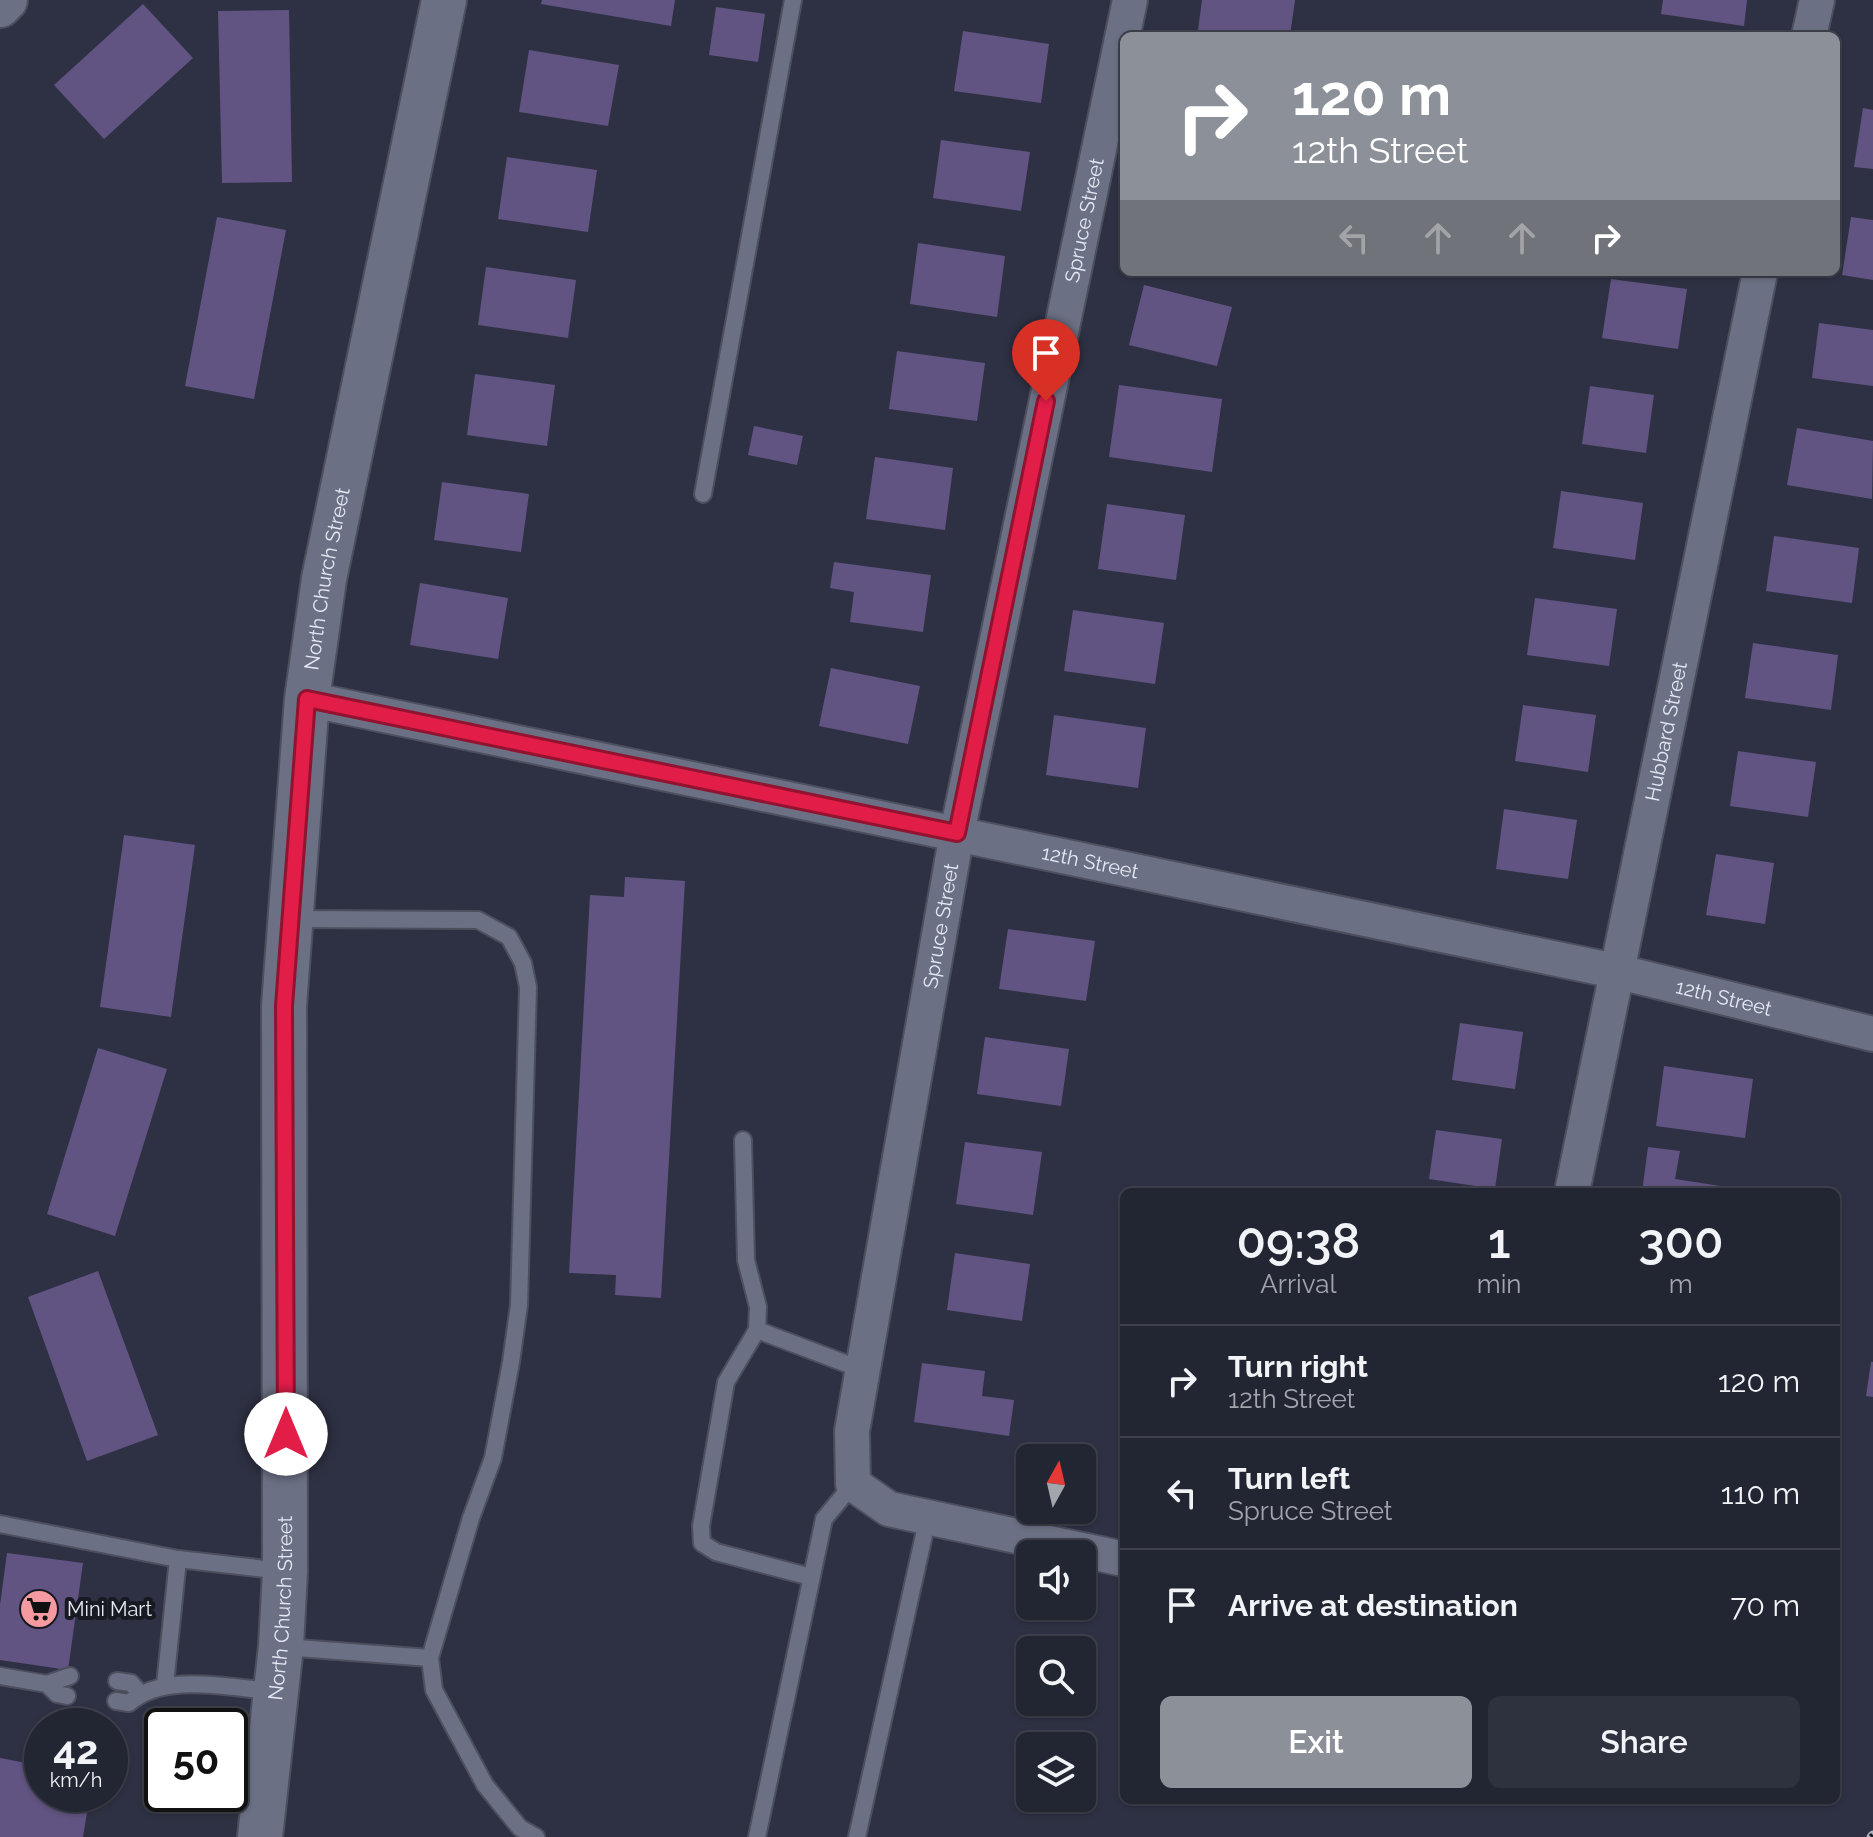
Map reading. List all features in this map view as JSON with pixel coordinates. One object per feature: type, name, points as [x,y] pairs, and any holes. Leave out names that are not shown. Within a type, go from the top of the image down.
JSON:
[{"type":"main road","name":"North Church Street","points":[[260,1837],[281,1646],[285,1572],[284,1006],[307,699],[324,579],[444,0]]},
{"type":"street","points":[[0,6],[6,0]]},
{"type":"street","name":"Spruce Street","points":[[1123,32],[1130,0]]},
{"type":"street","points":[[1810,32],[1817,0]]},
{"type":"street","name":"Spruce Street","points":[[853,1484],[852,1431],[957,833],[1120,48]]},
{"type":"street","name":"Hubbard Street","points":[[1573,1188],[1759,276]]},
{"type":"street","name":"12th Street","points":[[307,699],[1615,971],[1873,1034]]},
{"type":"street","points":[[853,1484],[889,1509],[1120,1558]]},
{"type":"lane","points":[[703,494],[793,0]]},
{"type":"lane","points":[[291,919],[478,920],[509,937],[523,963],[528,987],[519,1305],[493,1458],[471,1518],[430,1658],[434,1690],[485,1785],[520,1828],[536,1837]]},
{"type":"lane","points":[[743,1140],[746,1260],[758,1307],[757,1330],[726,1382],[701,1526],[702,1543],[716,1552],[811,1577]]},
{"type":"lane","points":[[757,1330],[863,1370]]},
{"type":"lane","points":[[757,1837],[824,1519],[853,1484]]},
{"type":"lane","points":[[857,1837],[928,1517]]},
{"type":"lane","points":[[0,1524],[178,1559],[285,1572]]},
{"type":"lane","points":[[165,1685],[178,1559]]},
{"type":"lane","points":[[281,1646],[430,1658]]},
{"type":"lane","points":[[0,1676],[47,1684],[70,1676]]},
{"type":"lane","points":[[117,1681],[131,1683],[140,1693]]},
{"type":"lane","points":[[47,1684],[57,1694],[67,1696]]},
{"type":"lane","points":[[116,1701],[129,1703],[140,1693],[165,1685],[276,1691]]},
{"type":"building","points":[[542,0],[675,0],[671,26],[541,4]]},
{"type":"building","points":[[1202,0],[1295,0],[1291,32],[1198,30]]},
{"type":"building","points":[[1663,0],[1747,0],[1744,26],[1661,14]]},
{"type":"building","points":[[143,4],[193,58],[104,139],[54,85]]},
{"type":"building","points":[[716,7],[765,14],[758,62],[709,55]]},
{"type":"building","points":[[289,10],[292,182],[222,183],[218,11]]},
{"type":"building","points":[[963,31],[1049,44],[1041,103],[954,91]]},
{"type":"building","points":[[529,50],[619,65],[608,126],[519,112]]},
{"type":"building","points":[[1863,108],[1873,110],[1873,169],[1854,167]]},
{"type":"building","points":[[941,140],[1030,152],[1021,211],[933,198]]},
{"type":"building","points":[[507,157],[597,170],[588,232],[498,219]]},
{"type":"building","points":[[217,217],[286,230],[254,399],[185,386]]},
{"type":"building","points":[[1851,217],[1873,220],[1873,280],[1842,275]]},
{"type":"building","points":[[918,243],[1005,256],[997,317],[910,304]]},
{"type":"building","points":[[486,267],[576,280],[568,338],[478,325]]},
{"type":"building","points":[[1611,279],[1687,289],[1678,349],[1602,338]]},
{"type":"building","points":[[1144,285],[1232,307],[1217,366],[1129,345]]},
{"type":"building","points":[[1819,323],[1873,330],[1873,386],[1812,378]]},
{"type":"building","points":[[897,351],[985,363],[977,421],[889,409]]},
{"type":"building","points":[[475,374],[555,385],[547,446],[467,435]]},
{"type":"building","points":[[1119,385],[1222,399],[1212,472],[1109,457]]},
{"type":"building","points":[[1590,386],[1654,395],[1646,453],[1582,444]]},
{"type":"building","points":[[754,426],[803,436],[797,465],[748,455]]},
{"type":"building","points":[[1797,428],[1873,441],[1872,499],[1787,485]]},
{"type":"building","points":[[875,457],[953,468],[945,530],[866,519]]},
{"type":"building","points":[[442,482],[529,494],[521,552],[434,540]]},
{"type":"building","points":[[1561,491],[1643,503],[1635,560],[1553,548]]},
{"type":"building","points":[[1107,504],[1185,515],[1176,580],[1098,569]]},
{"type":"building","points":[[1774,536],[1859,548],[1852,603],[1766,591]]},
{"type":"building","points":[[834,562],[931,575],[923,632],[850,622],[854,592],[830,588]]},
{"type":"building","points":[[420,583],[508,598],[498,659],[410,645]]},
{"type":"building","points":[[1535,598],[1617,609],[1609,666],[1527,655]]},
{"type":"building","points":[[1073,610],[1164,623],[1155,684],[1064,671]]},
{"type":"building","points":[[1753,643],[1838,655],[1831,710],[1745,698]]},
{"type":"building","points":[[831,668],[920,686],[908,744],[819,726]]},
{"type":"building","points":[[1523,705],[1596,715],[1588,772],[1515,761]]},
{"type":"building","points":[[1054,715],[1146,728],[1138,788],[1046,775]]},
{"type":"building","points":[[1738,751],[1816,762],[1808,817],[1730,806]]},
{"type":"building","points":[[1504,809],[1577,820],[1568,879],[1496,869]]},
{"type":"building","points":[[124,835],[195,845],[171,1017],[100,1007]]},
{"type":"building","points":[[1716,854],[1774,863],[1765,924],[1706,915]]},
{"type":"building","points":[[625,877],[685,881],[661,1298],[615,1295],[616,1275],[569,1273],[590,895],[624,897]]},
{"type":"building","points":[[1008,929],[1095,941],[1086,1001],[999,989]]},
{"type":"building","points":[[1460,1023],[1523,1032],[1515,1089],[1452,1080]]},
{"type":"building","points":[[985,1037],[1069,1049],[1061,1106],[977,1094]]},
{"type":"building","points":[[98,1048],[167,1069],[115,1236],[47,1214]]},
{"type":"building","points":[[1664,1066],[1753,1079],[1745,1138],[1656,1126]]},
{"type":"building","points":[[1436,1130],[1502,1139],[1495,1188],[1429,1179]]},
{"type":"building","points":[[965,1142],[1042,1152],[1033,1215],[956,1204]]},
{"type":"building","points":[[1648,1147],[1680,1151],[1675,1179],[1727,1187],[1727,1188],[1643,1188]]},
{"type":"building","points":[[955,1253],[1030,1264],[1022,1321],[947,1310]]},
{"type":"building","points":[[98,1271],[158,1435],[87,1461],[28,1297]]},
{"type":"building","points":[[1873,1362],[1873,1397],[1866,1396]]},
{"type":"building","points":[[922,1363],[985,1371],[982,1396],[1014,1400],[1009,1436],[914,1422]]},
{"type":"building","points":[[7,1553],[83,1563],[68,1670],[0,1660],[0,1605]]},
{"type":"building","points":[[0,1758],[24,1763],[24,1812],[87,1812],[83,1837],[0,1837]]},
{"type":"place","name":"Mini Mart","points":[[39,1609]]},
{"type":"route","points":[[286,1434],[284,1006],[307,699],[957,833],[1046,401]]}]
